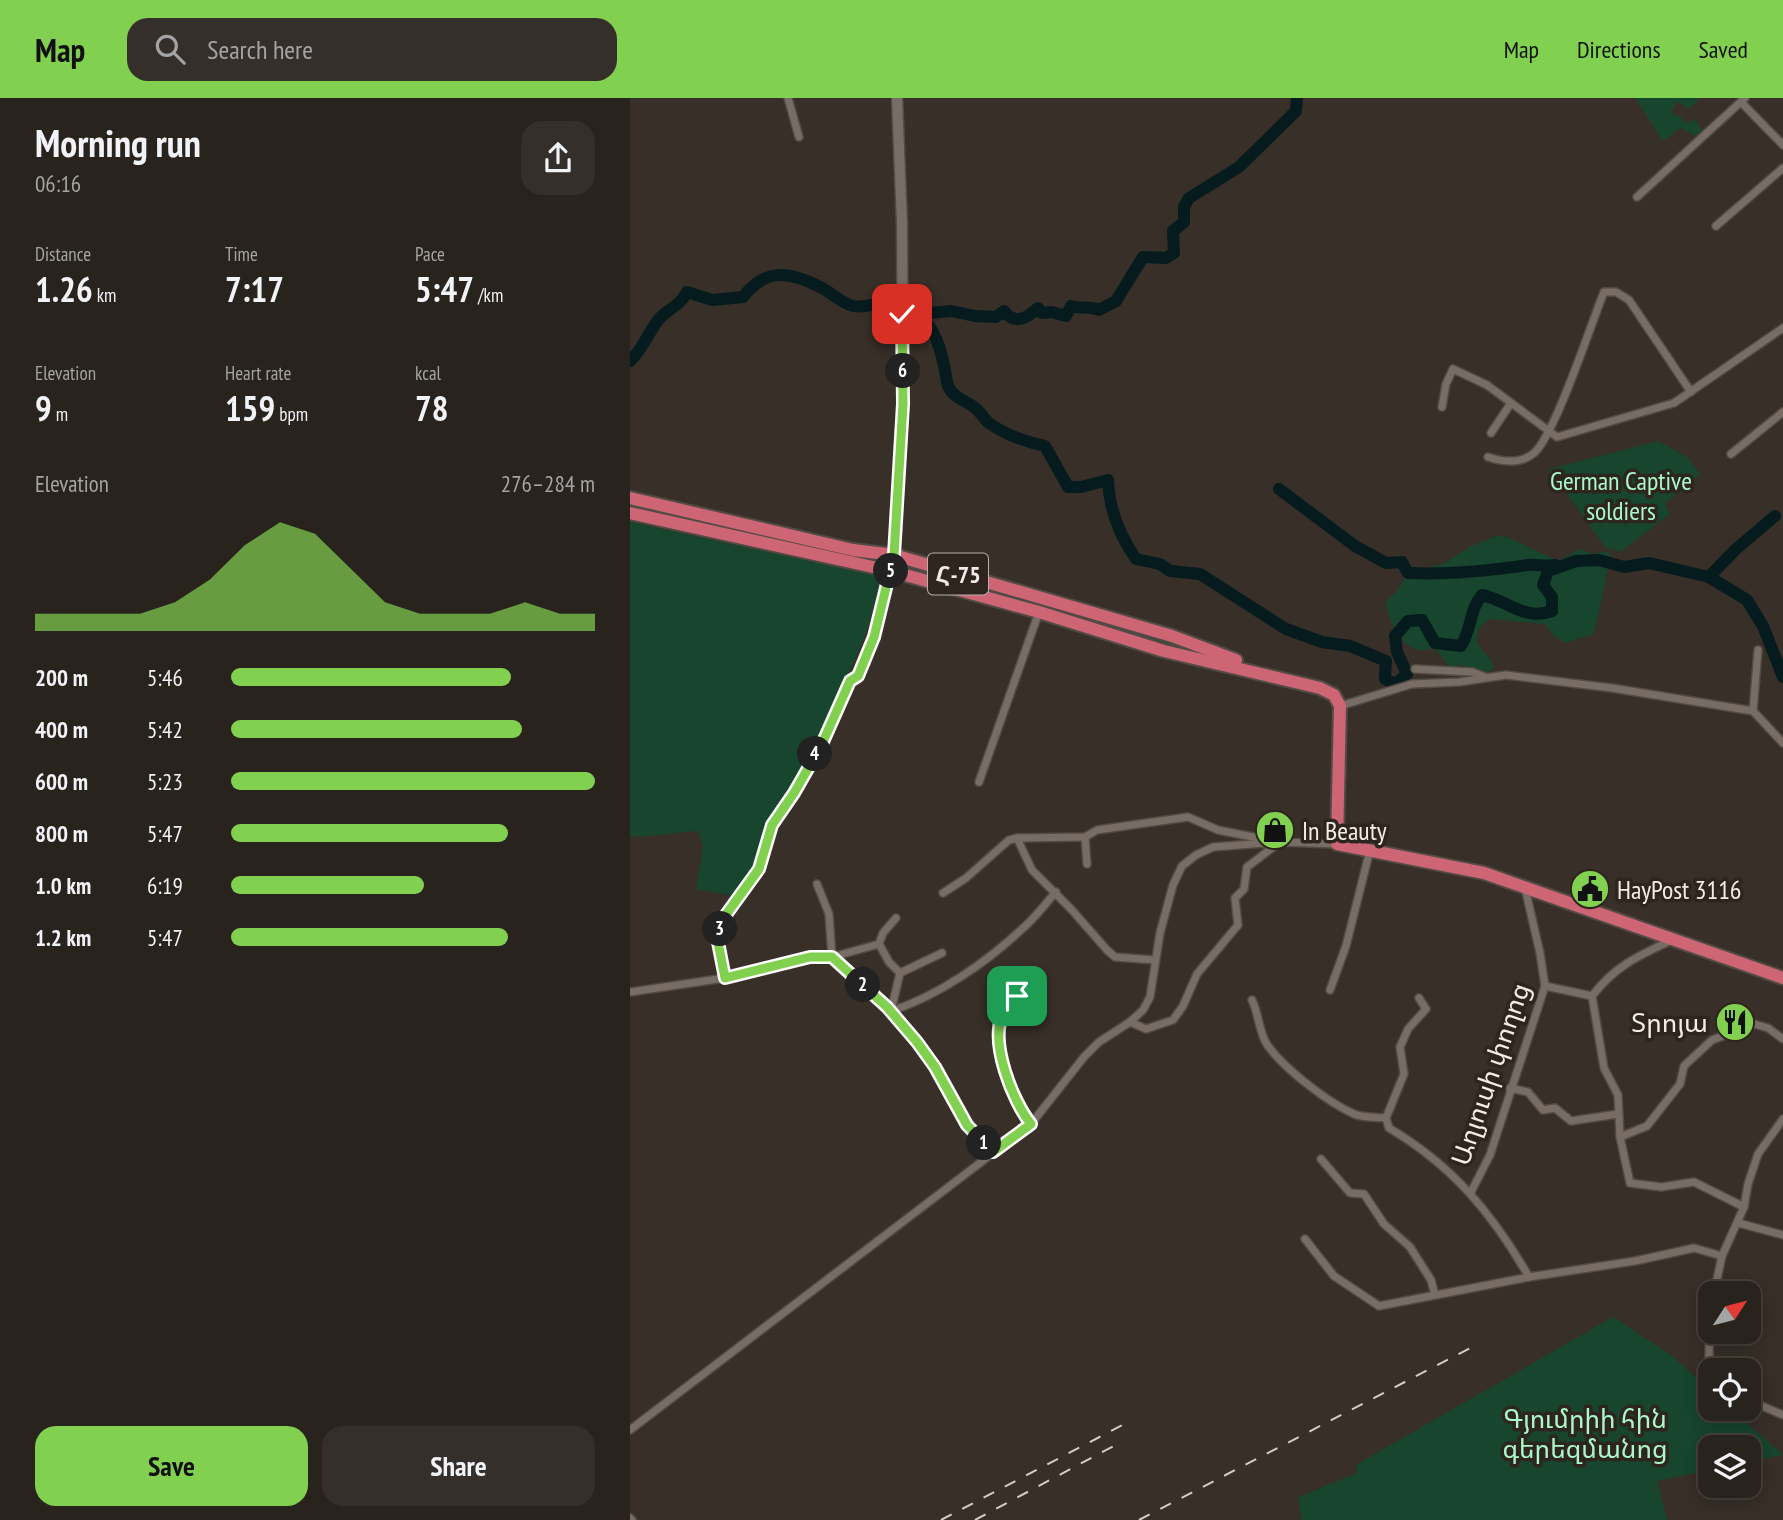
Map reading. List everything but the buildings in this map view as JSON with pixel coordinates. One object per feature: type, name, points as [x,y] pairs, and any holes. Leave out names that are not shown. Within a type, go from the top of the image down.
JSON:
[{"type":"highway","name":"Հ-75","points":[[630,498],[853,550],[894,555],[1172,636],[1278,677]]},
{"type":"highway","name":"Հ-75","points":[[630,513],[891,571],[1164,650],[1320,688],[1334,695],[1340,706]]},
{"type":"highway","points":[[1340,706],[1337,844],[1484,873],[1783,978]]},
{"type":"main road","points":[[891,571],[903,404],[902,224],[897,98]]},
{"type":"street","points":[[788,98],[799,137]]},
{"type":"street","points":[[1637,197],[1743,100],[1783,145]]},
{"type":"street","points":[[1716,226],[1783,168]]},
{"type":"street","points":[[1488,457],[1506,463],[1534,454],[1549,431],[1604,292],[1616,292],[1629,300],[1691,392]]},
{"type":"street","points":[[1442,407],[1446,384],[1453,369],[1487,385],[1557,437],[1674,403],[1783,328]]},
{"type":"street","points":[[1491,433],[1511,403]]},
{"type":"street","points":[[1731,454],[1783,412]]},
{"type":"street","points":[[725,978],[717,937],[725,916],[759,869],[772,825],[822,744],[850,681],[858,676],[874,637],[891,571]]},
{"type":"street","points":[[979,782],[1039,612]]},
{"type":"street","points":[[1753,711],[1758,650]]},
{"type":"street","points":[[1415,669],[1472,672],[1485,677]]},
{"type":"street","points":[[1340,706],[1412,684],[1459,682],[1506,675],[1612,688],[1753,711],[1783,743]]},
{"type":"street","points":[[943,893],[1009,840],[1017,838],[1085,837],[1097,830],[1188,817],[1218,830],[1280,842]]},
{"type":"street","points":[[1085,837],[1087,863]]},
{"type":"street","points":[[1017,838],[1032,870],[1056,892],[1115,957],[1155,960]]},
{"type":"street","points":[[630,1430],[1031,1124],[1098,1042],[1130,1022],[1143,1010],[1150,997],[1155,960],[1173,885],[1182,866],[1213,847],[1280,842],[1337,844]]},
{"type":"street","points":[[1130,1022],[1146,1028],[1173,1020],[1183,1006],[1198,974],[1238,925],[1235,898],[1244,889],[1247,867],[1280,842]]},
{"type":"street","points":[[1331,990],[1346,946],[1370,850]]},
{"type":"street","points":[[817,884],[830,914],[832,957],[891,1011],[935,1067],[967,1125],[993,1152]]},
{"type":"street","name":"Աղյուսի փողոց","points":[[1471,1192],[1490,1155],[1545,986],[1541,953],[1525,887]]},
{"type":"street","points":[[891,1011],[907,1006],[974,967],[1026,927],[1056,892]]},
{"type":"street","points":[[879,944],[883,933],[896,918]]},
{"type":"street","points":[[1676,939],[1624,963],[1605,979],[1592,996],[1604,1068],[1618,1095],[1620,1137],[1630,1183],[1661,1187],[1694,1182],[1744,1207]]},
{"type":"street","points":[[630,992],[725,978],[810,957],[832,957],[879,944]]},
{"type":"street","points":[[879,944],[900,973],[891,1011]]},
{"type":"street","points":[[900,973],[942,953]]},
{"type":"street","points":[[1026,972],[1017,996],[1003,1014],[998,1032],[1008,1078],[1022,1113],[1031,1124]]},
{"type":"street","points":[[1545,986],[1592,996]]},
{"type":"street","points":[[1252,1000],[1261,1017],[1260,1027],[1267,1045],[1305,1084],[1354,1114],[1387,1118],[1404,1073],[1400,1048],[1408,1029],[1426,1009],[1419,998]]},
{"type":"street","points":[[1620,1137],[1647,1126],[1680,1084],[1685,1066],[1712,1040],[1754,1024],[1768,1028],[1783,1039]]},
{"type":"street","points":[[1510,1088],[1528,1093],[1543,1110],[1555,1108],[1571,1121],[1618,1114]]},
{"type":"street","name":"Աղյուսի փողոց","points":[[1387,1118],[1389,1128],[1415,1143],[1471,1192],[1508,1241],[1529,1276]]},
{"type":"street","points":[[1717,1281],[1722,1256],[1744,1207],[1758,1154],[1783,1119]]},
{"type":"street","points":[[1321,1159],[1350,1193],[1364,1194],[1384,1224],[1410,1247],[1431,1280],[1435,1295]]},
{"type":"street","points":[[1738,1223],[1783,1236]]},
{"type":"street","points":[[1305,1239],[1334,1276],[1380,1306],[1529,1276],[1635,1261],[1694,1248],[1722,1256]]},
{"type":"street","points":[[1761,1405],[1783,1415]]},
{"type":"green space","points":[[1635,98],[1700,98],[1690,109],[1677,102],[1671,112],[1681,116],[1684,123],[1692,120],[1698,122],[1702,131],[1695,136],[1681,128],[1663,141]]},
{"type":"green space","name":"German Captive soldiers","points":[[1658,441],[1688,458],[1700,474],[1665,503],[1670,514],[1620,552],[1605,547],[1549,469]]},
{"type":"green space","points":[[630,522],[882,577],[866,633],[820,742],[767,824],[750,876],[734,896],[696,889],[703,846],[698,831],[630,836]]},
{"type":"green space","points":[[1496,536],[1508,537],[1558,561],[1579,549],[1593,554],[1607,551],[1611,555],[1594,634],[1565,643],[1553,635],[1545,624],[1490,619],[1479,628],[1476,638],[1494,667],[1487,673],[1460,665],[1450,667],[1435,649],[1417,650],[1405,643],[1396,630],[1386,601],[1396,592],[1408,573],[1445,563],[1469,547]]},
{"type":"green space","points":[[905,562],[1196,650],[1196,653],[904,567]]},
{"type":"green space","name":"Գյումրիի հին գերեզմանոց","points":[[1613,1317],[1672,1356],[1698,1379],[1698,1421],[1745,1421],[1760,1435],[1698,1435],[1698,1472],[1657,1481],[1667,1520],[1301,1520],[1299,1497],[1357,1473],[1356,1465]]},
{"type":"green space","name":"Գյումրիի հին գերեզմանոց","points":[[1761,1436],[1783,1455],[1761,1459]]},
{"type":"waterway","points":[[919,308],[930,313],[951,311],[996,317],[1004,311],[1012,318],[1021,319],[1038,308],[1042,313],[1052,312],[1066,316],[1071,306],[1099,310],[1116,301],[1143,257],[1166,258],[1174,253],[1173,231],[1184,222],[1184,207],[1189,198],[1239,167],[1296,111],[1297,98]]},
{"type":"waterway","points":[[630,361],[659,319],[681,301],[687,292],[712,300],[743,297],[760,281],[788,275],[824,289],[853,306],[886,303]]},
{"type":"waterway","points":[[912,305],[927,322],[937,340],[947,382],[954,394],[976,409],[995,427],[1045,446],[1068,487],[1081,487],[1108,480],[1116,521],[1136,559],[1160,564],[1170,571],[1200,574],[1286,629],[1322,642],[1350,646],[1386,661],[1385,679],[1395,684],[1407,674],[1397,652],[1395,636],[1408,621],[1422,620],[1435,643],[1461,646],[1482,595],[1524,612],[1552,611],[1552,597],[1543,585],[1548,571],[1576,561],[1599,560],[1624,567],[1649,563],[1709,577],[1747,600],[1763,626],[1783,677]]},
{"type":"waterway","points":[[1279,489],[1355,546],[1386,563],[1402,562],[1408,573],[1453,573],[1528,565],[1555,565]]},
{"type":"waterway","points":[[1709,577],[1735,550],[1775,516]]},
{"type":"railway","points":[[1139,1520],[1476,1345]]},
{"type":"railway","points":[[941,1520],[1132,1420]]},
{"type":"railway","points":[[975,1520],[1123,1441]]},
{"type":"place","name":"In Beauty","points":[[1275,830]]},
{"type":"place","name":"HayPost 3116","points":[[1590,889]]},
{"type":"place","name":"Տրոյա","points":[[1735,1022]]},
{"type":"route","points":[[902,314],[903,404],[894,555],[874,637],[858,676],[850,681],[822,744],[772,825],[759,869],[725,916],[717,937],[725,978],[810,957],[832,957],[887,1007],[917,1042],[935,1067],[967,1125],[993,1152],[1031,1124],[1022,1113],[1000,1051],[998,1032],[1003,1014],[1017,996]]}]
